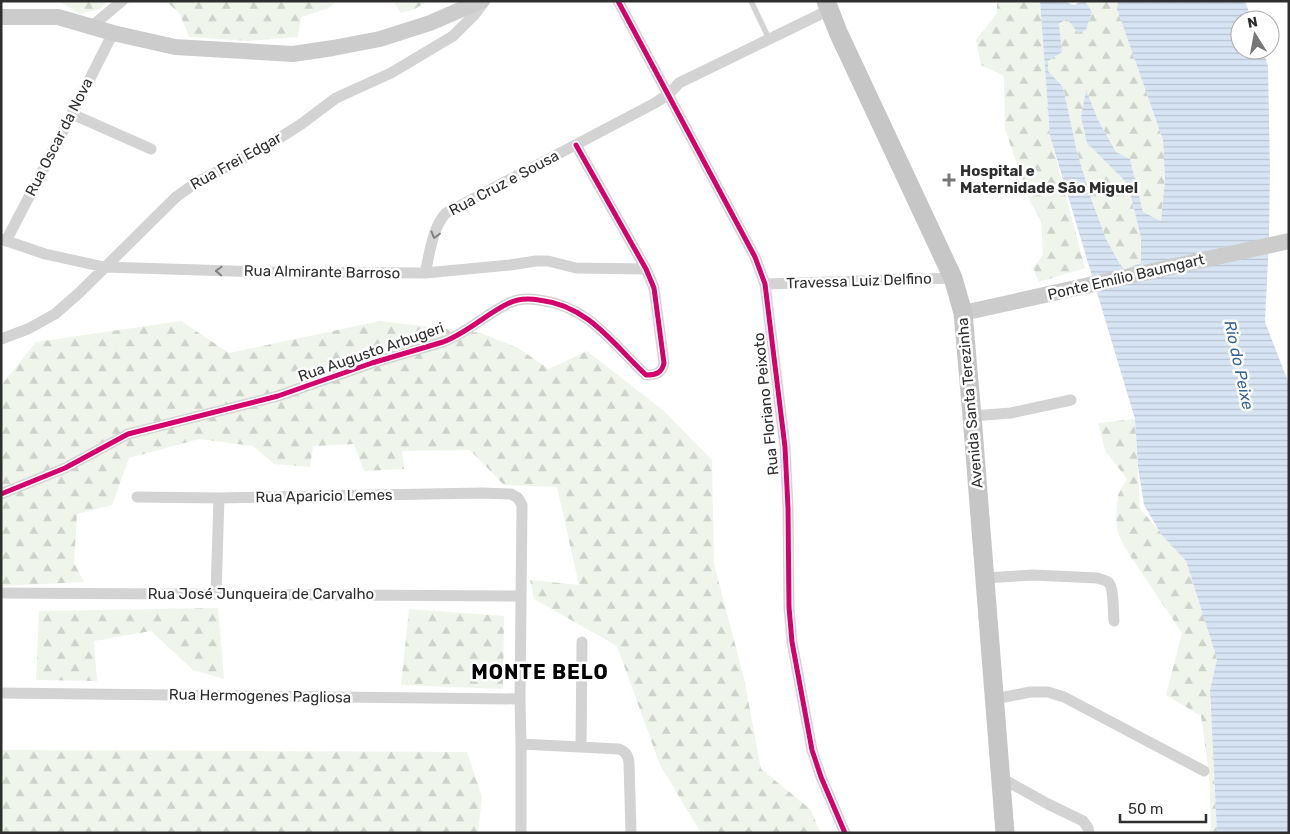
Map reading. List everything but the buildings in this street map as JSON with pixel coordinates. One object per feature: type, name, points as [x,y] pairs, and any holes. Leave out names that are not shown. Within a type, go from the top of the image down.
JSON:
[{"type":"main road","name":"Avenida Santa Terezinha","points":[[827,6],[953,278],[963,313],[1005,833]]},
{"type":"street","points":[[1,17],[58,17],[113,33],[175,47],[293,54],[380,39],[430,23],[481,1]]},
{"type":"street","name":"Rua Frei Edgar","points":[[1,339],[28,330],[54,314],[79,293],[176,197],[197,182],[262,149],[300,125],[336,98],[391,73],[453,36],[485,1]]},
{"type":"street","name":"Rua Floriano Peixoto","points":[[618,1],[755,257],[765,284],[785,447],[789,607],[792,642],[812,750],[821,777],[845,833]]},
{"type":"street","points":[[92,26],[117,5]]},
{"type":"street","name":"Rua Cruz e Sousa","points":[[425,273],[437,228],[440,220],[446,213],[655,104],[679,83],[769,39],[827,6]]},
{"type":"street","name":"Rua Oscar da Nova","points":[[3,240],[72,114],[113,33]]},
{"type":"street","points":[[72,114],[151,149]]},
{"type":"street","name":"Rua Augusto Arbugeri","points":[[1,494],[65,468],[128,434],[278,396],[372,363],[443,342],[466,330],[509,302],[519,299],[527,298],[548,301],[582,314],[602,330],[646,375],[653,375],[663,369],[664,363],[654,288],[646,269],[576,145]]},
{"type":"street","name":"Rua Almirante Barroso","points":[[3,240],[45,254],[104,267],[268,272],[425,273],[548,261],[576,268],[646,269]]},
{"type":"street","name":"Ponte Emílio Baumgart","points":[[963,313],[1289,240]]},
{"type":"street","name":"Travessa Luiz Delfino","points":[[765,284],[953,278]]},
{"type":"street","points":[[972,416],[1011,413],[1071,400]]},
{"type":"street","name":"Rua Aparicio Lemes","points":[[137,497],[219,498],[472,493],[511,494],[518,498],[522,505],[520,596]]},
{"type":"street","points":[[216,593],[219,498]]},
{"type":"street","points":[[984,578],[1033,575],[1087,577],[1104,580],[1109,583],[1111,590],[1114,621]]},
{"type":"street","name":"Rua José Junqueira de Carvalho","points":[[1,593],[520,596]]},
{"type":"street","points":[[520,596],[521,833]]},
{"type":"street","points":[[581,747],[582,642]]},
{"type":"street","points":[[995,699],[1030,692],[1048,692],[1064,697],[1204,771]]},
{"type":"street","name":"Rua Hermogenes Pagliosa","points":[[1,694],[520,699]]},
{"type":"street","points":[[521,744],[619,749],[624,751],[628,756],[629,762],[631,833]]},
{"type":"street","points":[[1001,778],[1083,822],[1088,828],[1089,833]]},
{"type":"lane","points":[[751,1],[769,39]]},
{"type":"green space","points":[[63,1],[107,1],[100,9],[80,14],[62,3]]},
{"type":"green space","points":[[127,1],[336,1],[329,8],[301,17],[298,37],[248,41],[189,37],[180,14],[168,3],[145,2],[124,4]]},
{"type":"green space","points":[[393,1],[428,1],[415,9],[401,13]]},
{"type":"green space","points":[[997,1],[1040,1],[1050,136],[1085,268],[1039,282],[1033,268],[1043,255],[1041,220],[1030,202],[1005,129],[1004,76],[981,65],[976,40],[997,13]]},
{"type":"green space","points":[[1085,1],[1118,1],[1117,9],[1163,140],[1165,179],[1161,221],[1143,212],[1130,159],[1116,152],[1098,120],[1086,91],[1087,143],[1128,184],[1141,238],[1141,263],[1122,270],[1106,239],[1092,201],[1077,152],[1063,87],[1048,71],[1048,61],[1062,51],[1059,25],[1067,19],[1078,32],[1086,30],[1092,12]]},
{"type":"green space","points":[[181,321],[229,353],[380,321],[481,333],[518,348],[549,369],[587,351],[664,411],[712,460],[714,564],[744,678],[761,769],[810,809],[821,833],[701,833],[660,765],[617,646],[534,599],[530,580],[579,585],[557,487],[504,485],[470,450],[402,451],[404,469],[364,471],[354,444],[313,446],[310,467],[274,464],[253,446],[199,439],[129,458],[112,505],[77,514],[74,563],[84,582],[1,586],[1,386],[36,342]]},
{"type":"green space","points":[[1135,419],[1140,509],[1186,561],[1217,659],[1210,690],[1217,833],[1209,833],[1211,826],[1209,774],[1201,716],[1166,695],[1182,633],[1129,554],[1118,534],[1116,517],[1118,495],[1127,479],[1105,450],[1098,423]]},
{"type":"green space","points":[[218,608],[224,679],[193,670],[151,631],[94,641],[97,681],[36,680],[39,611]]},
{"type":"green space","points":[[409,609],[504,616],[503,689],[401,685]]},
{"type":"green space","points":[[1,750],[467,752],[482,797],[478,833],[1,833]]},
{"type":"water","name":"Rio do Peixe","points":[[1040,1],[1063,1],[1074,5],[1085,1],[1092,12],[1086,30],[1078,33],[1067,19],[1059,24],[1062,52],[1048,61],[1048,71],[1063,87],[1077,152],[1106,239],[1123,270],[1141,263],[1141,238],[1128,184],[1087,143],[1081,117],[1086,90],[1098,120],[1116,152],[1130,159],[1143,212],[1161,221],[1165,179],[1163,140],[1117,9],[1118,1],[1245,1],[1248,10],[1230,10],[1230,60],[1266,60],[1268,66],[1270,169],[1265,322],[1289,384],[1289,833],[1217,833],[1210,690],[1217,659],[1186,561],[1161,534],[1144,505],[1138,467],[1135,419],[1050,136]]},
{"type":"cycle path","points":[[618,1],[755,257],[765,284],[785,447],[789,607],[792,642],[812,750],[821,777],[845,833]]},
{"type":"cycle path","points":[[1,494],[65,468],[128,434],[278,396],[372,363],[443,342],[460,334],[501,307],[520,299],[539,300],[572,310],[599,328],[646,375],[658,373],[664,363],[654,288],[646,269],[576,145]]},
{"type":"place","name":"Hospital e Maternidade São Miguel","points":[[949,180]]},
{"type":"district","name":"MONTE BELO","points":[[540,672]]}]
